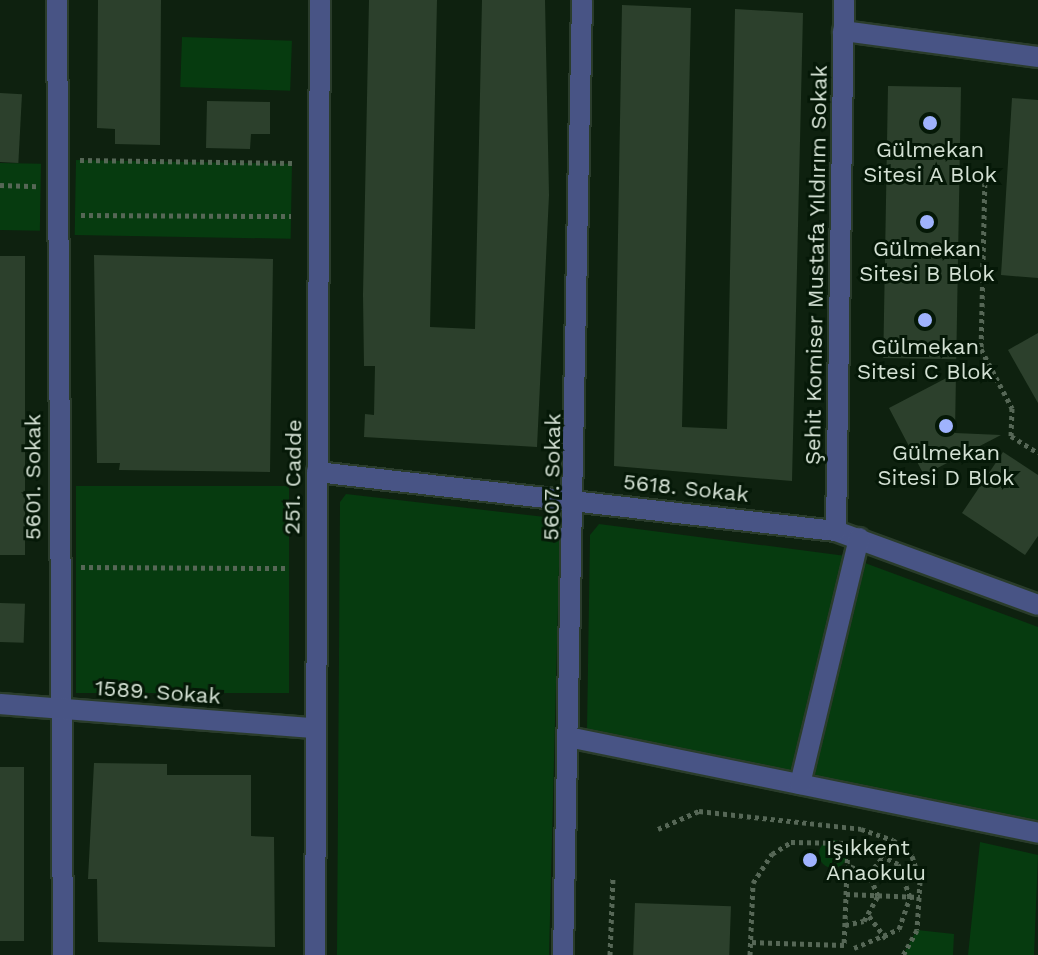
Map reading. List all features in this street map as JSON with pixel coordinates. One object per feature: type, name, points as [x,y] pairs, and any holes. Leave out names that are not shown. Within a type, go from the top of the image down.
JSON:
[{"type":"street","name":"5601. Sokak","points":[[57,0],[56,708],[63,955]]},
{"type":"street","name":"251. Cadde","points":[[315,955],[313,728],[320,0]]},
{"type":"street","name":"5607. Sokak","points":[[563,955],[576,501],[582,0]]},
{"type":"street","name":"Şehit Komiser Mustafa Yıldırım Sokak","points":[[836,531],[844,0]]},
{"type":"street","points":[[843,31],[1038,57]]},
{"type":"street","name":"5618. Sokak","points":[[317,472],[836,531],[1038,605]]},
{"type":"street","points":[[800,784],[859,538]]},
{"type":"street","name":"1589. Sokak","points":[[0,704],[313,728]]},
{"type":"street","points":[[568,737],[1038,833]]},
{"type":"path","points":[[59,160],[292,163]]},
{"type":"path","points":[[985,175],[980,343],[1014,413],[1011,436],[1038,453]]},
{"type":"path","points":[[0,185],[59,186]]},
{"type":"path","points":[[76,215],[291,216]]},
{"type":"path","points":[[968,378],[990,366]]},
{"type":"path","points":[[76,567],[289,568]]},
{"type":"path","points":[[658,829],[699,811],[861,829],[912,856],[920,897],[917,930],[903,955]]},
{"type":"path","points":[[750,955],[753,883],[776,849],[791,842],[848,843],[844,945],[751,942]]},
{"type":"path","points":[[854,948],[887,940],[899,929],[910,897],[898,864],[886,853],[857,843]]},
{"type":"path","points":[[869,874],[886,853]]},
{"type":"path","points":[[845,925],[869,916],[878,896],[869,874],[847,865]]},
{"type":"path","points":[[610,955],[613,877]]},
{"type":"path","points":[[846,894],[920,897]]},
{"type":"path","points":[[869,916],[887,940]]},
{"type":"green space","points":[[182,37],[292,41],[290,91],[180,87]]},
{"type":"green space","points":[[76,160],[292,164],[291,239],[75,235]]},
{"type":"green space","points":[[0,163],[41,164],[40,231],[0,230]]},
{"type":"green space","points":[[76,486],[289,486],[289,693],[76,693]]},
{"type":"green space","points":[[346,494],[554,518],[560,527],[549,955],[337,955],[340,502]]},
{"type":"green space","points":[[599,524],[846,556],[1038,627],[1038,822],[587,731],[590,535]]},
{"type":"green space","points":[[833,840],[843,844],[847,854],[843,864],[833,868],[823,864],[819,854],[823,844]]},
{"type":"green space","points":[[980,842],[1038,855],[1034,955],[968,955]]},
{"type":"green space","points":[[917,930],[954,934],[953,955],[903,955]]},
{"type":"building","points":[[98,0],[161,0],[160,145],[115,144],[115,129],[97,128]]},
{"type":"building","points":[[369,0],[437,0],[430,327],[475,329],[482,0],[545,0],[549,195],[537,447],[364,437],[365,414],[374,415],[375,366],[364,366]]},
{"type":"building","points":[[622,5],[691,8],[682,427],[727,429],[735,9],[803,13],[792,481],[614,466]]},
{"type":"building","points":[[888,86],[961,87],[956,359],[883,358]]},
{"type":"building","points":[[0,93],[22,94],[18,163],[0,162]]},
{"type":"building","points":[[1012,98],[1038,100],[1038,278],[1001,275]]},
{"type":"building","points":[[207,101],[270,102],[270,134],[251,134],[250,149],[206,148]]},
{"type":"building","points":[[94,255],[273,259],[270,472],[119,470],[120,463],[97,463]]},
{"type":"building","points":[[0,256],[25,256],[25,555],[0,555]]},
{"type":"building","points":[[1038,333],[1038,403],[1008,350]]},
{"type":"building","name":"Gülmekan Sitesi D Blok","points":[[956,373],[955,433],[1001,435],[924,475],[889,408]]},
{"type":"building","points":[[1003,452],[1038,475],[1038,536],[1025,555],[962,513]]},
{"type":"building","points":[[0,603],[25,604],[24,643],[0,642]]},
{"type":"building","points":[[94,763],[167,764],[167,775],[251,775],[251,836],[274,837],[275,947],[98,942],[97,879],[88,879]]},
{"type":"building","points":[[0,767],[24,767],[24,941],[0,941]]},
{"type":"building","points":[[635,903],[731,906],[729,955],[633,955]]},
{"type":"place","name":"Gülmekan Sitesi A Blok","points":[[930,123]]},
{"type":"place","name":"Gülmekan Sitesi B Blok","points":[[927,222]]},
{"type":"place","name":"Gülmekan Sitesi C Blok","points":[[925,320]]},
{"type":"place","name":"Gülmekan Sitesi D Blok","points":[[946,426]]},
{"type":"place","name":"Işıkkent Anaokulu","points":[[810,860]]}]
